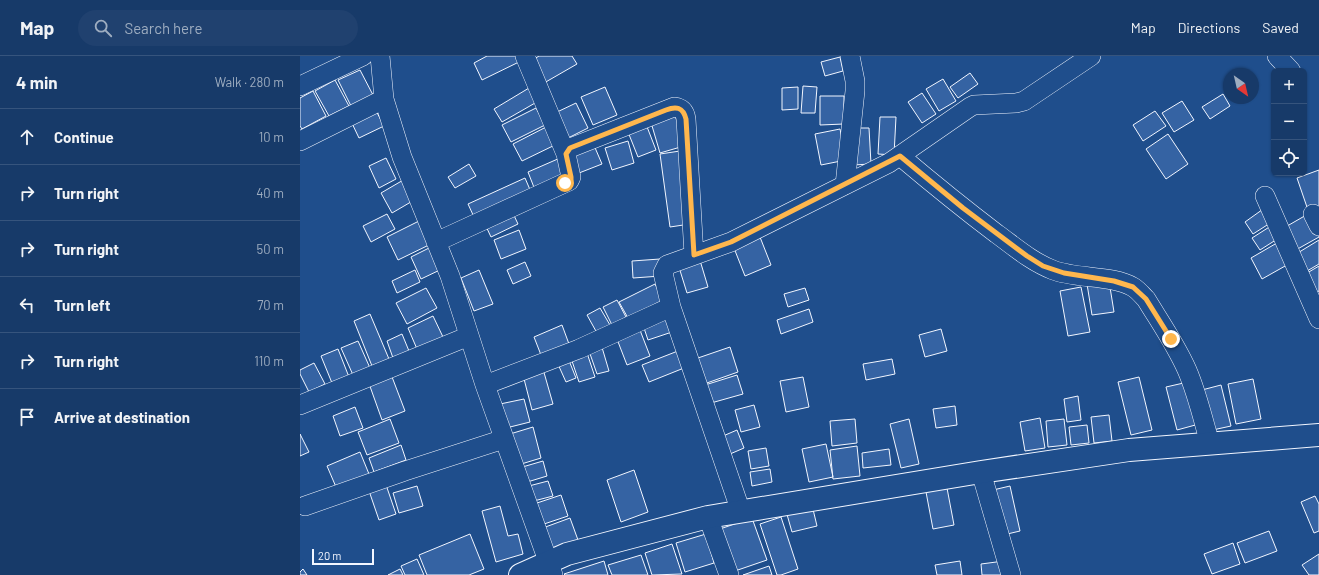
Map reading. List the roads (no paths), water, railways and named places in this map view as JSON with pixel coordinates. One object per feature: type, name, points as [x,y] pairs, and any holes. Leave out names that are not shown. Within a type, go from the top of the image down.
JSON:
[{"type":"main road","points":[[520,575],[550,569],[567,554],[708,517],[981,472],[1129,450],[1319,435]]},
{"type":"street","points":[[300,86],[363,56]]},
{"type":"street","points":[[380,56],[384,99],[402,157],[450,276],[485,385],[550,569]]},
{"type":"street","points":[[436,242],[569,180],[571,177],[566,154],[524,56]]},
{"type":"street","points":[[845,185],[855,91],[855,81],[850,56]]},
{"type":"street","points":[[741,512],[671,307],[663,273],[667,266],[731,242],[845,185],[900,156],[935,130],[974,105],[1024,102],[1091,56]]},
{"type":"street","points":[[1277,56],[1288,68]]},
{"type":"street","points":[[300,141],[384,99]]},
{"type":"street","points":[[566,154],[570,148],[674,107],[680,108],[685,114],[686,119],[694,255]]},
{"type":"street","points":[[900,156],[963,208],[1027,256],[1054,270],[1123,284],[1133,287],[1140,293],[1146,299],[1180,356],[1195,392],[1210,444]]},
{"type":"street","points":[[1265,196],[1319,319]]},
{"type":"street","points":[[485,385],[579,349],[671,307]]},
{"type":"street","points":[[300,405],[469,336]]},
{"type":"street","points":[[305,506],[405,471],[504,439]]},
{"type":"street","points":[[981,472],[1011,575]]},
{"type":"street","points":[[708,517],[729,575]]}]
